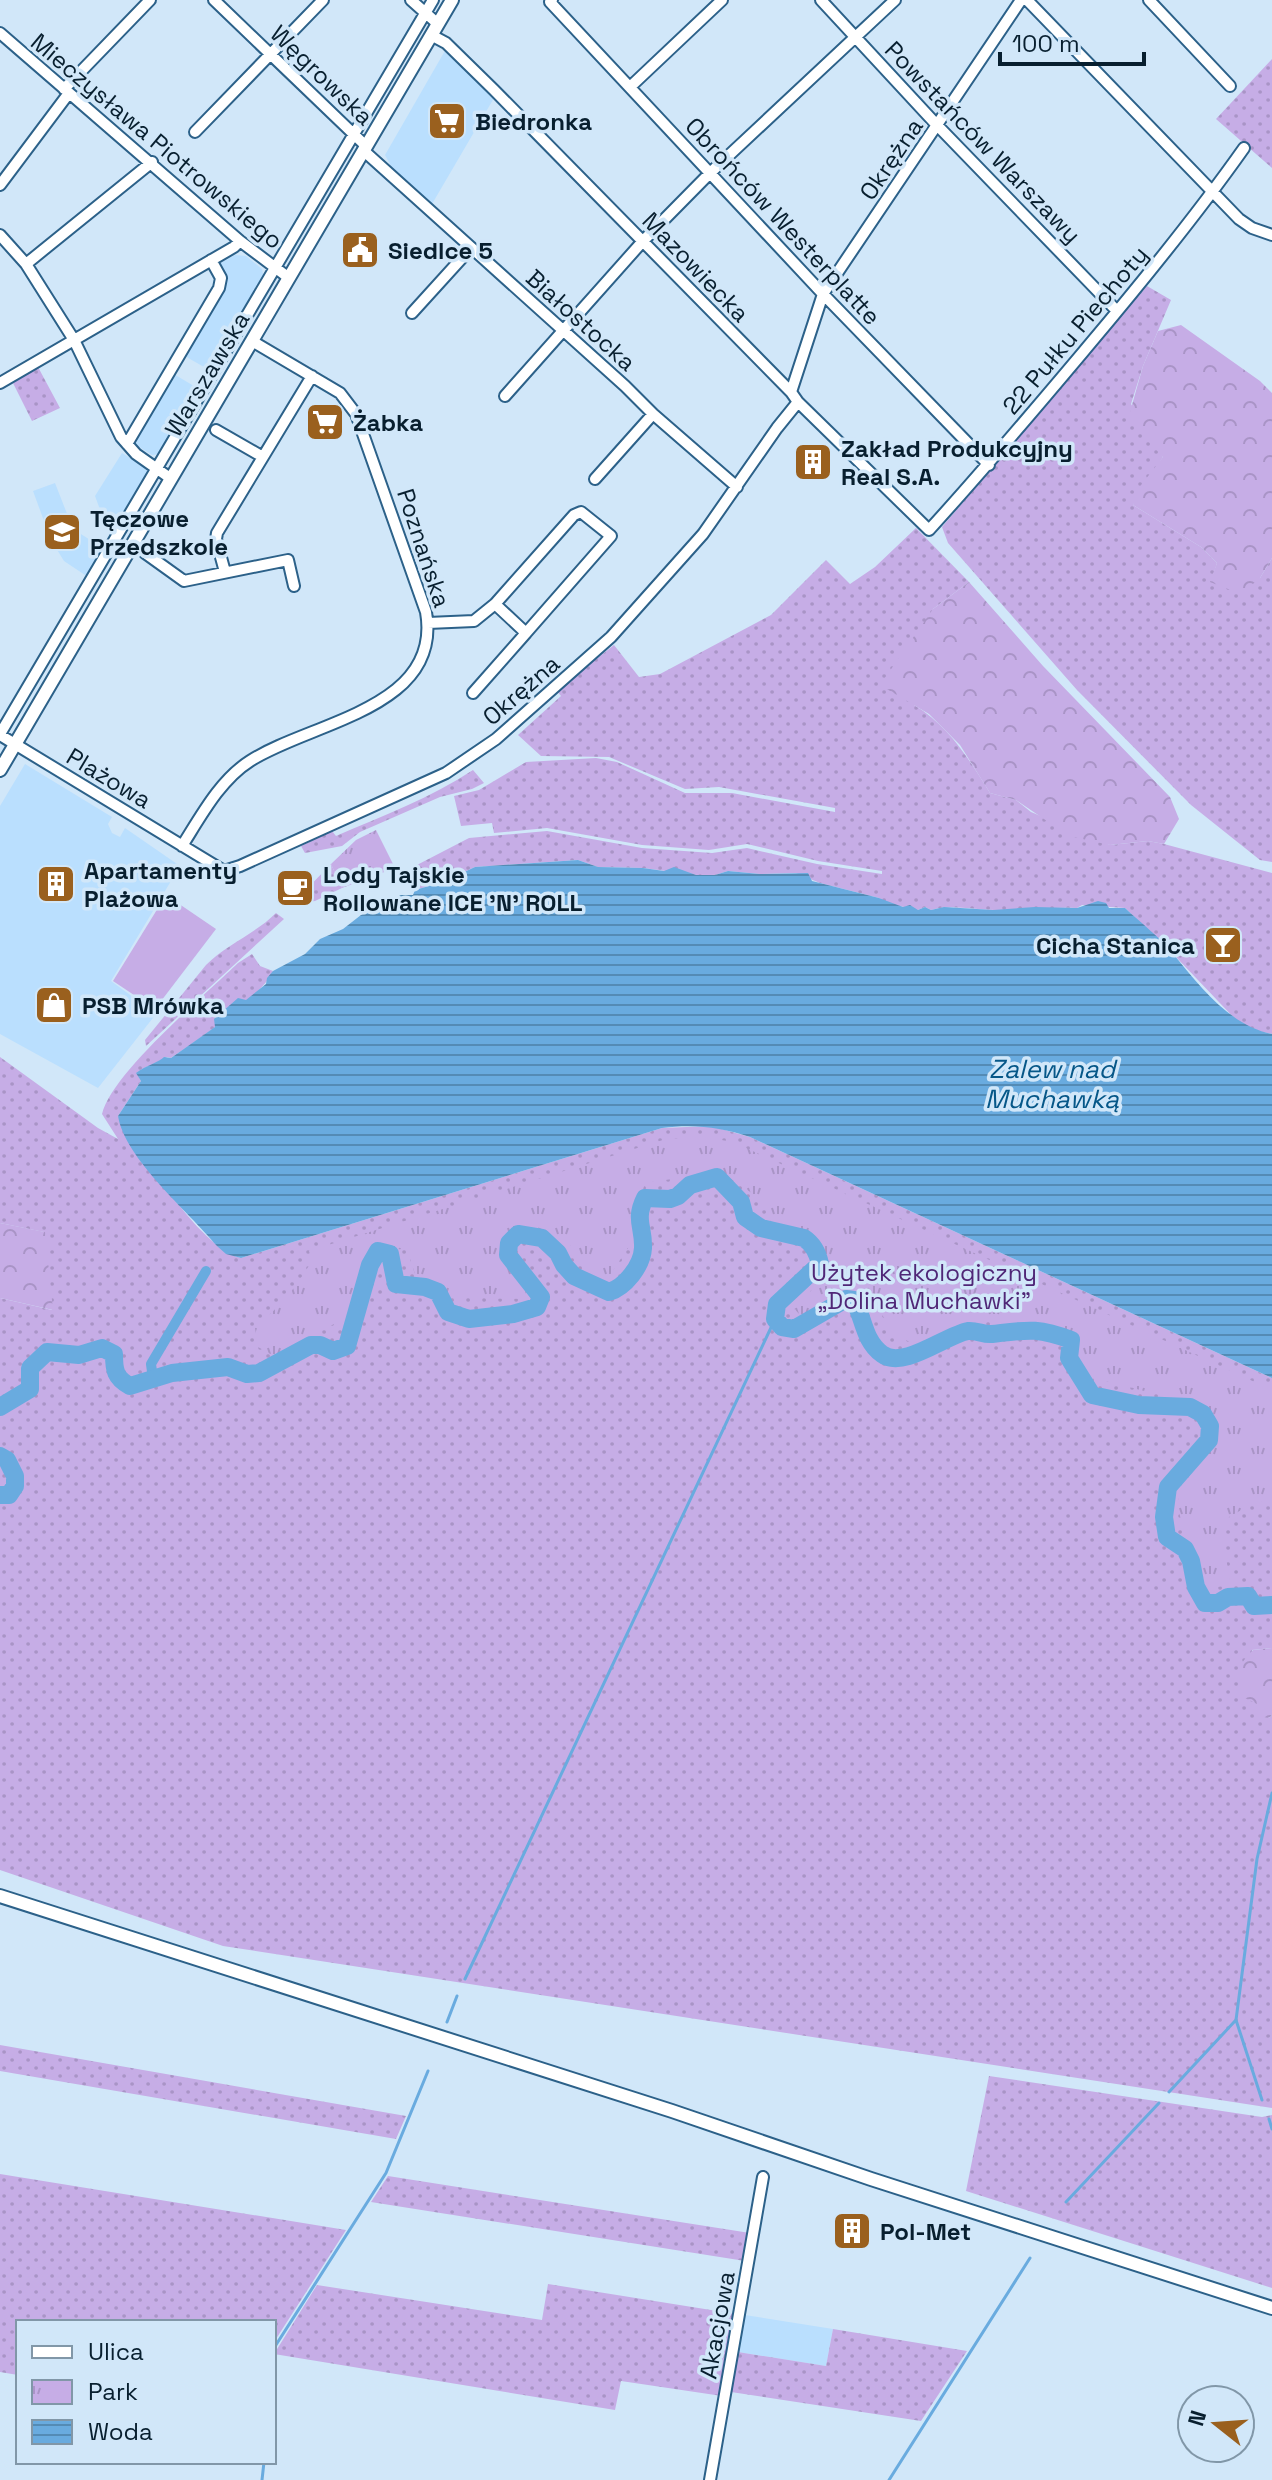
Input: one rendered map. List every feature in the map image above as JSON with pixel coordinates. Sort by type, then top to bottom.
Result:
[{"type":"main road","name":"Warszawska","points":[[0,770],[452,0]]},
{"type":"main road","points":[[0,1896],[1272,2308]]},
{"type":"street","points":[[0,185],[66,91],[150,0]]},
{"type":"street","name":"Węgrowska","points":[[214,0],[365,148]]},
{"type":"street","points":[[195,132],[323,0]]},
{"type":"street","name":"Mazowiecka","points":[[411,0],[446,43],[798,402],[929,530]]},
{"type":"street","points":[[0,734],[433,0]]},
{"type":"street","points":[[630,87],[722,0]]},
{"type":"street","name":"Powstańców Warszawy","points":[[821,0],[1117,311]]},
{"type":"street","points":[[505,396],[643,241],[710,173],[895,0]]},
{"type":"street","points":[[1024,0],[1212,194],[1252,228],[1272,235]]},
{"type":"street","name":"Okrężna","points":[[791,392],[823,294],[1024,0]]},
{"type":"street","points":[[1149,0],[1230,86]]},
{"type":"street","name":"Obrońców Westerplatte","points":[[551,1],[823,294],[989,465]]},
{"type":"street","name":"Mieczysława Piotrowskiego","points":[[0,33],[240,241],[289,278]]},
{"type":"street","name":"Białostocka","points":[[365,148],[561,331],[737,487]]},
{"type":"street","name":"22 Pułku Piechoty","points":[[929,530],[989,465],[1117,311],[1212,194],[1244,148]]},
{"type":"street","points":[[26,264],[152,162]]},
{"type":"street","points":[[0,235],[26,264],[74,340],[127,444],[170,478]]},
{"type":"street","points":[[0,383],[240,241]]},
{"type":"street","points":[[412,313],[471,248]]},
{"type":"street","points":[[127,444],[219,288],[221,278],[211,260]]},
{"type":"street","name":"Poznańska","points":[[182,846],[221,787],[249,762],[284,742],[376,704],[404,685],[422,654],[428,623],[356,414],[340,393],[252,341]]},
{"type":"street","points":[[225,572],[217,533],[312,376]]},
{"type":"street","name":"Okrężna","points":[[182,846],[224,871],[239,867],[413,790],[468,760],[527,713],[611,637],[703,534],[798,402]]},
{"type":"street","points":[[595,479],[653,414]]},
{"type":"street","points":[[216,430],[263,457]]},
{"type":"street","points":[[428,623],[474,621],[495,604],[574,515],[581,512],[587,515],[611,536],[473,693]]},
{"type":"street","points":[[145,553],[184,581],[288,560],[294,586]]},
{"type":"street","points":[[495,604],[526,633]]},
{"type":"street","name":"Plażowa","points":[[0,734],[182,846]]},
{"type":"street","name":"Akacjowa","points":[[710,2480],[763,2177]]},
{"type":"shaded area","points":[[446,49],[494,98],[432,204],[393,170],[385,155]]},
{"type":"shaded area","points":[[235,255],[246,256],[262,269],[264,280],[211,371],[183,355],[227,279],[220,263]]},
{"type":"shaded area","points":[[172,373],[199,389],[162,454],[152,455],[136,445],[134,437]]},
{"type":"shaded area","points":[[122,453],[146,468],[149,474],[111,539],[95,496]]},
{"type":"shaded area","name":"Tęczowe Przedszkole","points":[[55,483],[73,529],[95,543],[101,556],[88,577],[64,561],[51,540],[33,491]]},
{"type":"shaded area","points":[[25,764],[112,817],[108,824],[112,833],[120,837],[125,828],[180,866],[111,981],[156,1014],[98,1088],[0,1034],[0,806]]},
{"type":"shaded area","points":[[745,2315],[833,2329],[826,2366],[738,2352]]},
{"type":"green space","points":[[1272,59],[1272,168],[1216,119]]},
{"type":"green space","points":[[1147,286],[1171,300],[1143,366],[1131,404],[1163,457],[1133,505],[1201,547],[1217,563],[1211,582],[1260,578],[1272,558],[1272,862],[1260,860],[1191,805],[1077,690],[948,543],[942,527]]},
{"type":"green space","points":[[1181,325],[1260,381],[1272,393],[1272,558],[1260,578],[1241,594],[1210,582],[1217,563],[1201,547],[1133,505],[1138,489],[1163,457],[1128,419],[1143,366],[1158,331]]},
{"type":"green space","points":[[38,367],[60,408],[32,421],[13,383]]},
{"type":"green space","points":[[916,528],[969,582],[933,609],[914,705],[948,733],[990,793],[1016,800],[1031,812],[1110,845],[1148,841],[1272,873],[1272,1034],[1238,1022],[1125,908],[1082,905],[1077,908],[994,910],[947,907],[931,910],[925,907],[918,910],[820,883],[796,873],[728,871],[696,875],[643,868],[598,867],[578,860],[475,867],[443,882],[415,890],[410,888],[419,883],[415,866],[469,838],[547,831],[642,848],[712,853],[747,848],[817,864],[882,874],[882,871],[818,861],[747,844],[709,850],[642,845],[547,828],[494,833],[492,823],[461,826],[454,796],[479,790],[526,762],[596,758],[617,762],[685,793],[732,793],[835,812],[835,808],[719,787],[685,789],[609,757],[541,756],[518,735],[561,696],[557,691],[561,687],[614,645],[639,677],[660,674],[771,615],[826,560],[850,584],[875,567]]},
{"type":"green space","points":[[969,582],[1043,666],[1170,797],[1179,819],[1164,844],[1148,841],[1110,845],[1069,836],[1016,800],[990,793],[960,745],[929,714],[880,685],[933,609]]},
{"type":"green space","points":[[473,770],[484,783],[440,797],[360,832],[342,846],[305,853],[301,846],[332,831],[336,836],[406,806]]},
{"type":"green space","points":[[376,830],[395,868],[342,888],[331,864],[356,840]]},
{"type":"green space","points":[[331,864],[342,888],[315,901],[297,903],[296,900]]},
{"type":"green space","points":[[166,895],[216,929],[155,1009],[113,981]]},
{"type":"green space","points":[[276,913],[284,919],[146,1046],[145,1040],[206,965]]},
{"type":"green space","points":[[252,954],[260,966],[273,971],[267,981],[243,1005],[196,1041],[171,1058],[167,1057],[137,1073],[141,1081],[118,1116],[190,1218],[224,1250],[241,1258],[662,1128],[711,1126],[750,1137],[1272,1378],[1272,1648],[1252,1650],[1257,1704],[1269,1718],[1272,1715],[1272,2108],[223,1946],[0,1870],[0,1298],[52,1310],[44,1232],[0,1223],[0,1057],[118,1139],[102,1114],[109,1097],[141,1057],[183,1014]]},
{"type":"green space","name":"Użytek ekologiczny „Dolina Muchawki”","points":[[704,1137],[733,1142],[1272,1390],[1272,1507],[1268,1500],[1250,1505],[1229,1517],[1223,1542],[1231,1585],[1209,1588],[1187,1548],[1177,1502],[1193,1468],[1214,1443],[1215,1425],[1203,1408],[1093,1378],[1090,1384],[1080,1366],[1080,1348],[1062,1326],[996,1324],[986,1319],[914,1345],[895,1333],[867,1294],[861,1296],[856,1293],[800,1315],[791,1305],[811,1291],[823,1266],[814,1240],[782,1229],[764,1216],[771,1206],[725,1175],[720,1177],[715,1172],[700,1175],[689,1182],[672,1179],[645,1183],[637,1200],[638,1233],[608,1278],[599,1279],[566,1240],[533,1225],[512,1231],[504,1245],[510,1265],[523,1276],[526,1298],[523,1299],[440,1294],[421,1285],[407,1249],[373,1250],[353,1313],[274,1356],[258,1347],[255,1328],[300,1280],[312,1260],[309,1251],[666,1139]]},
{"type":"green space","points":[[0,1223],[45,1232],[53,1310],[0,1298]]},
{"type":"green space","points":[[1272,1648],[1272,1715],[1269,1718],[1258,1716],[1257,1704],[1243,1697],[1239,1672],[1253,1650]]},
{"type":"green space","points":[[0,2045],[406,2116],[396,2139],[0,2071]]},
{"type":"green space","points":[[989,2076],[1262,2117],[1272,2115],[1272,2288],[966,2191]]},
{"type":"green space","points":[[0,2174],[346,2230],[276,2339],[276,2320],[16,2320],[16,2375],[0,2372]]},
{"type":"green space","points":[[388,2176],[750,2233],[745,2261],[371,2202]]},
{"type":"green space","points":[[548,2284],[736,2314],[722,2396],[621,2381],[615,2410],[276,2354],[317,2285],[542,2320]]},
{"type":"green space","points":[[833,2329],[967,2351],[921,2421],[731,2392],[738,2352],[826,2366]]},
{"type":"water","name":"Zalew nad Muchawką","points":[[578,860],[598,867],[664,871],[674,867],[696,875],[728,871],[808,873],[812,881],[903,907],[910,905],[918,910],[925,907],[931,910],[944,907],[993,910],[1077,908],[1098,901],[1106,903],[1109,908],[1125,908],[1164,943],[1218,1004],[1243,1023],[1272,1034],[1272,1378],[750,1137],[728,1131],[696,1126],[662,1128],[241,1258],[226,1254],[217,1246],[132,1150],[118,1116],[141,1081],[136,1073],[164,1057],[171,1058],[215,1027],[214,1019],[238,998],[246,1000],[266,984],[273,971],[305,954],[320,939],[343,929],[383,903],[401,895],[413,895],[415,890],[443,882],[475,867]]},
{"type":"waterway","points":[[0,1407],[30,1389],[30,1368],[47,1352],[79,1355],[102,1348],[114,1354],[116,1373],[130,1386],[172,1373],[228,1367],[247,1374],[259,1373],[311,1345],[333,1351],[347,1346],[370,1265],[378,1251],[390,1254],[396,1284],[425,1287],[438,1292],[448,1312],[469,1319],[513,1314],[537,1307],[541,1297],[508,1255],[509,1243],[518,1234],[542,1238],[558,1253],[574,1276],[609,1292],[627,1281],[640,1262],[643,1248],[640,1212],[645,1198],[670,1199],[690,1185],[717,1177],[741,1202],[745,1217],[761,1228],[804,1238],[816,1253],[820,1264],[777,1304],[775,1319],[782,1327],[794,1329],[846,1299],[854,1300],[871,1343],[891,1358],[913,1355],[968,1331],[989,1334],[1040,1331],[1071,1340],[1069,1358],[1092,1395],[1139,1405],[1190,1407],[1203,1414],[1210,1426],[1209,1440],[1168,1487],[1164,1517],[1167,1537],[1185,1549],[1191,1561],[1196,1587],[1205,1603],[1248,1596],[1254,1606],[1272,1605]]},
{"type":"waterway","points":[[153,1379],[151,1364],[206,1271]]},
{"type":"waterway","points":[[465,1979],[775,1319]]},
{"type":"waterway","points":[[0,1456],[7,1460],[15,1476],[15,1486],[9,1495],[0,1495]]},
{"type":"waterway","points":[[1262,2100],[1236,2020],[1257,1859],[1272,1793]]},
{"type":"waterway","points":[[447,2022],[457,1996]]},
{"type":"waterway","points":[[1169,2092],[1235,2021]]},
{"type":"waterway","points":[[276,2345],[386,2173],[428,2071]]},
{"type":"waterway","points":[[1066,2202],[1159,2103]]},
{"type":"waterway","points":[[1269,2119],[1272,2129]]},
{"type":"waterway","points":[[889,2480],[1030,2258]]},
{"type":"waterway","points":[[262,2480],[264,2464]]},
{"type":"place","name":"Biedronka","points":[[447,121]]},
{"type":"place","name":"Siedlce 5","points":[[360,250]]},
{"type":"place","name":"Żabka","points":[[325,422]]},
{"type":"place","name":"Zakład Produkcyjny Real S.A.","points":[[813,462]]},
{"type":"place","name":"Tęczowe Przedszkole","points":[[62,532]]},
{"type":"place","name":"Apartamenty Plażowa","points":[[56,884]]},
{"type":"place","name":"Lody Tajskie Rollowane ICE 'N' ROLL","points":[[295,888]]},
{"type":"place","name":"Cicha Stanica","points":[[1223,945]]},
{"type":"place","name":"PSB Mrówka","points":[[54,1005]]},
{"type":"place","name":"Pol-Met","points":[[852,2231]]}]
